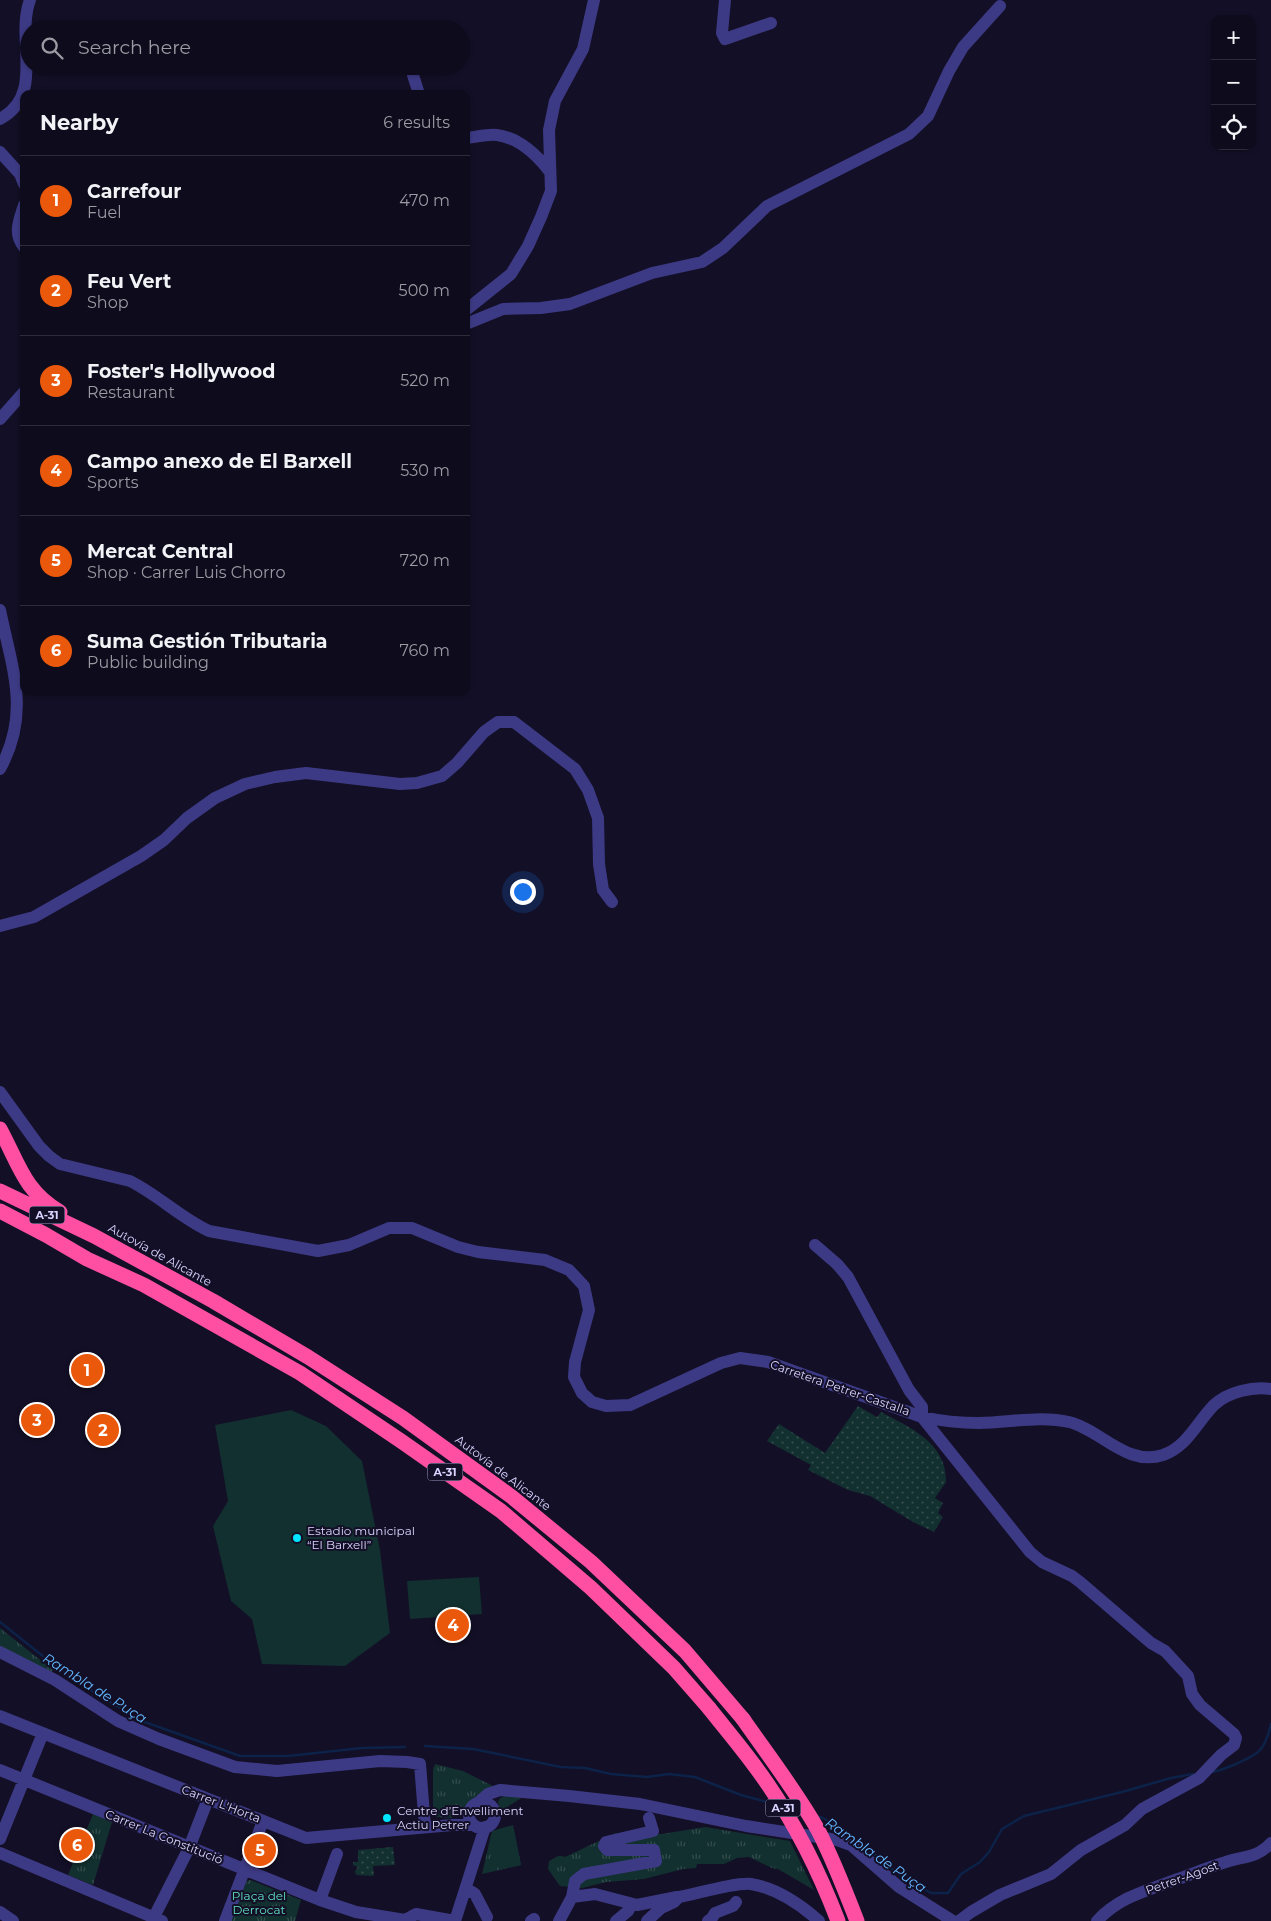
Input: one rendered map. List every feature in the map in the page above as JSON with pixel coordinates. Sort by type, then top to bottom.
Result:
[{"type":"highway","points":[[0,1129],[22,1174],[33,1190],[45,1203],[94,1236]]},
{"type":"highway","name":"Autovía de Alicante","points":[[0,1191],[57,1220],[94,1236],[213,1301],[308,1357],[403,1418],[512,1497],[591,1562],[678,1645],[743,1719],[791,1787],[818,1830],[857,1921]]},
{"type":"highway","name":"A-31","points":[[0,1211],[87,1259],[144,1285],[300,1373],[500,1511],[591,1588],[674,1668],[755,1766],[804,1843],[828,1894],[838,1921]]},
{"type":"highway","points":[[0,1222],[51,1246],[87,1259]]},
{"type":"street","points":[[25,20],[30,0]]},
{"type":"street","points":[[470,307],[511,274],[528,246],[548,201],[550,191],[549,130],[555,101],[584,50],[594,0]]},
{"type":"street","points":[[725,0],[722,33],[725,39],[771,23]]},
{"type":"street","points":[[470,322],[503,309],[542,308],[570,304],[652,273],[702,262],[723,248],[767,206],[909,134],[928,116],[949,71],[963,47],[1000,6]]},
{"type":"street","points":[[24,90],[27,75]]},
{"type":"street","points":[[413,76],[418,90]]},
{"type":"street","points":[[0,119],[10,114],[20,103]]},
{"type":"street","points":[[470,138],[497,135],[518,141],[537,156],[550,172]]},
{"type":"street","points":[[0,152],[20,174]]},
{"type":"street","points":[[20,218],[17,229],[20,242]]},
{"type":"street","points":[[0,419],[20,396]]},
{"type":"street","points":[[0,610],[18,699],[17,720],[9,752],[0,769]]},
{"type":"street","points":[[0,926],[34,917],[140,856],[164,840],[187,818],[215,798],[245,784],[275,777],[306,773],[400,784],[417,783],[442,776],[457,763],[484,732],[498,722],[514,722],[575,769],[588,790],[598,818],[599,864],[603,890],[612,902]]},
{"type":"street","name":"Carretera Petrer-Castalla","points":[[0,1092],[39,1146],[60,1164],[140,1186],[197,1225],[209,1231],[318,1251],[349,1244],[389,1228],[412,1228],[478,1252],[545,1260],[569,1270],[584,1286],[589,1310],[575,1362],[574,1377],[582,1393],[592,1402],[606,1406],[630,1405],[721,1363],[740,1358],[768,1362],[922,1417],[948,1422],[980,1423],[1048,1419],[1071,1422],[1092,1432],[1124,1452],[1141,1457],[1162,1455],[1178,1447],[1195,1430],[1215,1405],[1232,1395],[1250,1389],[1271,1390]]},
{"type":"street","points":[[815,1245],[837,1264],[848,1277],[909,1390],[922,1407],[922,1417],[1030,1552],[1042,1562],[1072,1576],[1151,1643],[1165,1652],[1188,1676],[1192,1694],[1200,1705],[1236,1738],[1234,1745],[1221,1755],[1200,1778],[1142,1809],[1125,1825],[1081,1850],[1051,1874],[1000,1895],[959,1921]]},
{"type":"street","points":[[0,1652],[54,1680],[118,1721],[159,1739],[235,1767],[249,1770],[277,1771],[380,1762],[420,1764],[425,1827]]},
{"type":"street","name":"Carrer L'Horta","points":[[0,1716],[306,1838],[476,1824]]},
{"type":"street","points":[[0,1839],[42,1733]]},
{"type":"street","name":"Carrer La Constitució","points":[[0,1770],[320,1900],[355,1917],[405,1920],[416,1914],[455,1921]]},
{"type":"street","points":[[476,1824],[493,1822],[495,1816],[493,1807],[495,1796],[500,1790]]},
{"type":"street","points":[[455,1921],[480,1842],[470,1808],[488,1794],[500,1790],[610,1800],[746,1826],[837,1840],[851,1845],[899,1887],[952,1921]]},
{"type":"street","points":[[0,1853],[156,1920],[190,1848],[208,1799]]},
{"type":"street","points":[[480,1801],[487,1802],[493,1807]]},
{"type":"street","points":[[559,1921],[572,1897],[575,1881],[584,1874],[656,1861],[654,1850],[607,1850],[604,1846],[606,1842],[653,1831],[649,1818]]},
{"type":"street","points":[[224,1921],[263,1821]]},
{"type":"street","name":"Petrer-Agost","points":[[1097,1921],[1108,1908],[1128,1898],[1227,1862],[1264,1851],[1271,1843]]},
{"type":"street","points":[[320,1900],[337,1854]]},
{"type":"street","points":[[572,1897],[595,1894],[638,1905],[751,1884],[778,1894],[802,1906],[818,1921]]},
{"type":"street","points":[[466,1888],[475,1894],[491,1920]]},
{"type":"street","points":[[647,1921],[661,1908],[674,1902],[679,1897]]},
{"type":"street","points":[[708,1921],[715,1912],[734,1906],[736,1902]]},
{"type":"street","points":[[619,1920],[632,1904]]},
{"type":"street","points":[[0,1912],[13,1921]]},
{"type":"green space","points":[[858,1406],[877,1417],[881,1412],[904,1424],[925,1438],[934,1447],[945,1468],[946,1482],[935,1498],[943,1503],[938,1513],[943,1517],[934,1532],[913,1522],[870,1496],[848,1490],[808,1470],[811,1465],[767,1441],[779,1424],[825,1453]]},
{"type":"green space","name":"Estadio municipal “El Barxell”","points":[[291,1410],[326,1426],[362,1461],[380,1550],[390,1633],[345,1666],[262,1664],[252,1619],[231,1601],[213,1526],[228,1501],[215,1425]]},
{"type":"green space","points":[[479,1577],[482,1614],[410,1619],[407,1581]]},
{"type":"green space","points":[[0,1628],[53,1670],[50,1675],[0,1648]]},
{"type":"green space","points":[[435,1764],[463,1771],[493,1786],[468,1803],[458,1815],[451,1818],[437,1817],[433,1815],[433,1769]]},
{"type":"green space","points":[[505,1796],[523,1797],[504,1809],[499,1807],[498,1802],[500,1798]]},
{"type":"green space","points":[[93,1814],[112,1822],[93,1885],[68,1875]]},
{"type":"green space","points":[[513,1825],[521,1865],[482,1874],[492,1831]]},
{"type":"green space","points":[[705,1827],[790,1841],[814,1890],[778,1869],[749,1857],[737,1858],[724,1864],[697,1864],[696,1868],[683,1869],[644,1879],[606,1882],[582,1888],[560,1886],[548,1869],[549,1861],[556,1857],[565,1857],[616,1833],[662,1834]]},
{"type":"green space","points":[[514,1830],[521,1865],[499,1870],[492,1835]]},
{"type":"green space","points":[[393,1847],[395,1865],[373,1866],[374,1876],[356,1875],[355,1871],[358,1867],[353,1865],[353,1862],[358,1862],[358,1850]]},
{"type":"green space","name":"Plaça del Derrocat","points":[[250,1880],[301,1900],[295,1921],[230,1921],[247,1881]]},
{"type":"waterway","name":"Rambla de Puça","points":[[0,1622],[49,1661],[98,1695],[142,1721],[240,1756],[288,1756],[362,1748],[405,1747]]},
{"type":"waterway","name":"Rambla de Puça","points":[[1211,1772],[1235,1764],[1258,1752],[1265,1742],[1271,1724]]},
{"type":"waterway","name":"Rambla de Puça","points":[[425,1746],[473,1749],[561,1767],[585,1768],[611,1774],[647,1777],[669,1774],[695,1777],[741,1795],[774,1804]]},
{"type":"waterway","name":"Rambla de Puça","points":[[816,1816],[845,1830],[902,1877],[931,1893],[948,1893],[961,1874],[980,1862],[989,1852],[1002,1829],[1024,1816],[1193,1774]]},
{"type":"waterway","name":"Rambla de Puça","points":[[789,1808],[801,1812]]},
{"type":"place","name":"Carrefour","points":[[87,1370]]},
{"type":"place","name":"Foster's Hollywood","points":[[37,1420]]},
{"type":"place","name":"Feu Vert","points":[[103,1430]]},
{"type":"place","name":"Estadio municipal “El Barxell”","points":[[297,1538]]},
{"type":"place","name":"Campo anexo de El Barxell","points":[[453,1625]]},
{"type":"place","name":"Centre d’Envelliment Actiu Petrer","points":[[387,1818]]},
{"type":"place","name":"Suma Gestión Tributaria","points":[[77,1845]]},
{"type":"place","name":"Mercat Central","points":[[260,1850]]}]
